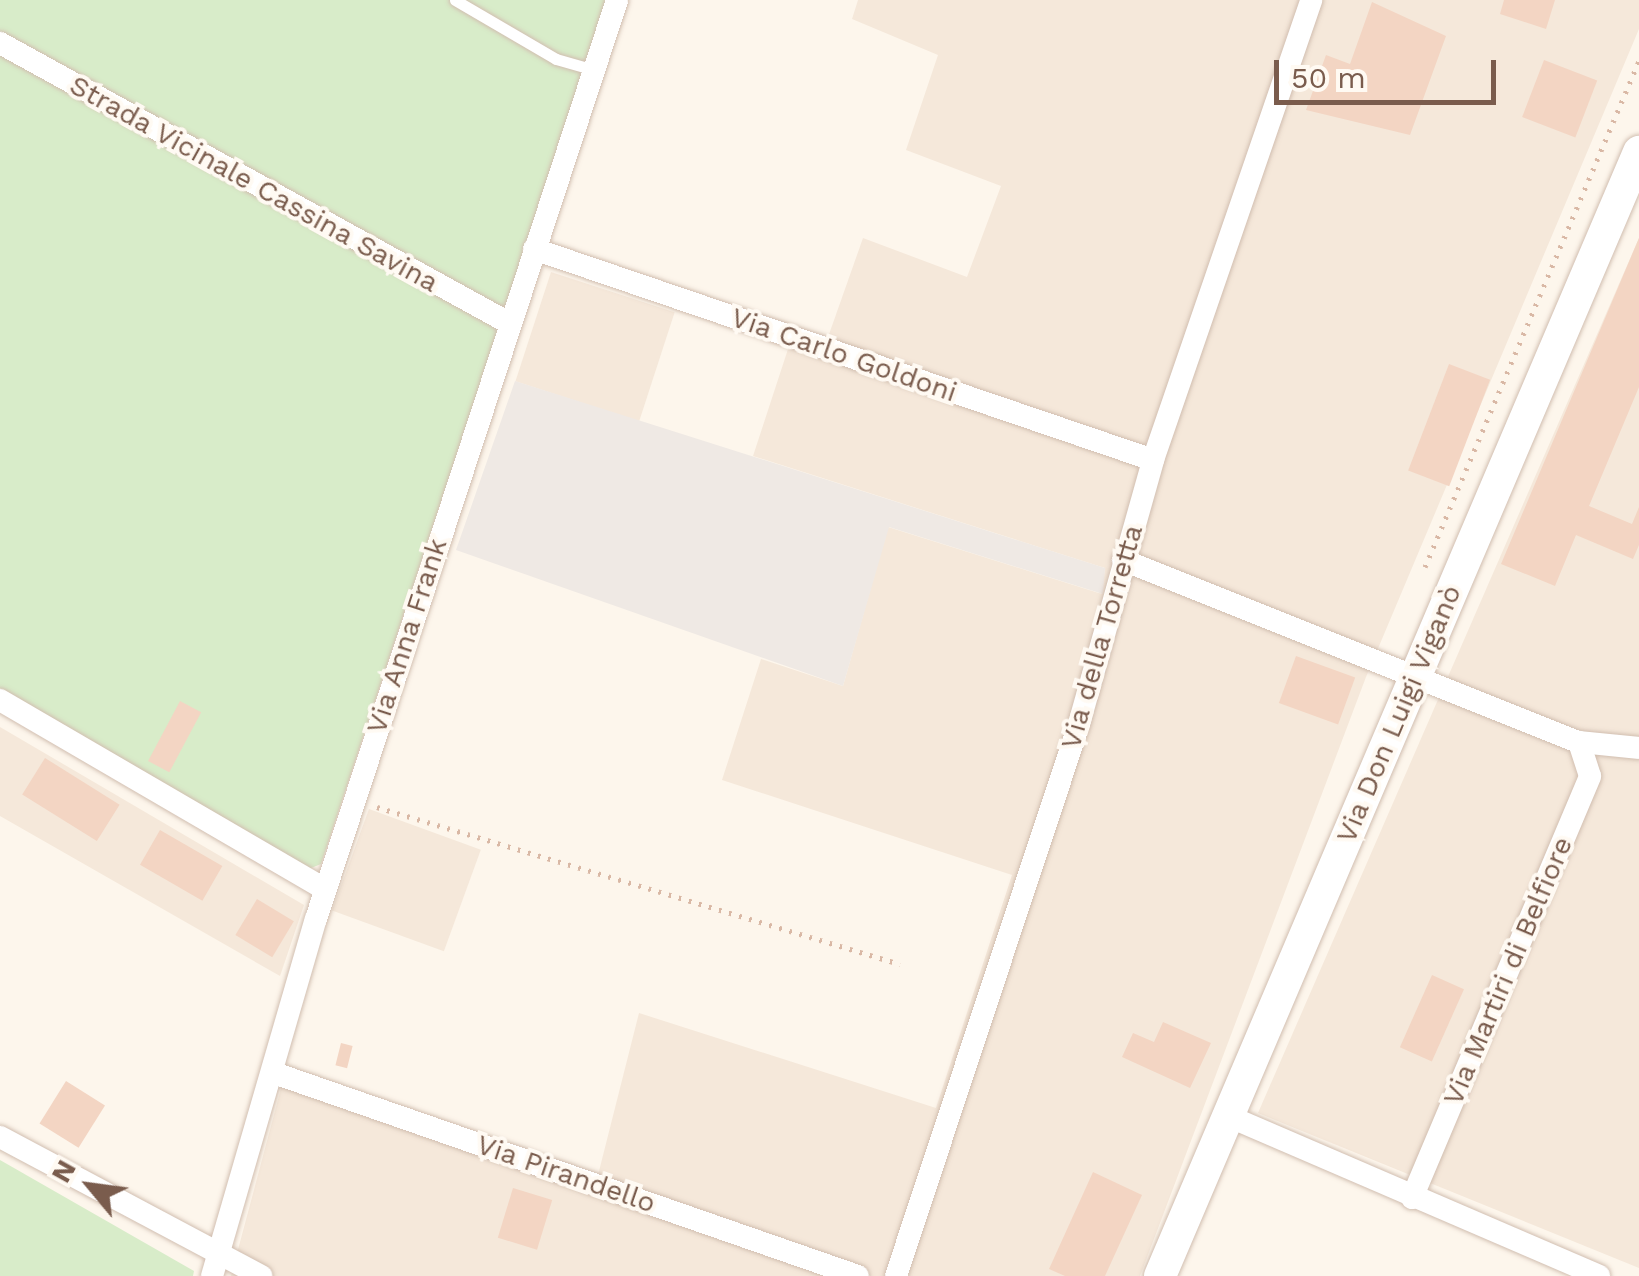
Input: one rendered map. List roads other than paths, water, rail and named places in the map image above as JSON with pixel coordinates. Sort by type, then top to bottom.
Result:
[{"type":"street","name":"Via Anna Frank","points":[[214,1268],[325,889],[616,0]]},
{"type":"street","name":"Via della Torretta","points":[[896,1276],[1078,724],[1153,460],[1311,0]]},
{"type":"street","name":"Strada Vicinale Cassina Savina","points":[[0,43],[509,323]]},
{"type":"street","name":"Via Don Luigi Viganò","points":[[1160,1276],[1639,152]]},
{"type":"street","name":"Via Carlo Goldoni","points":[[534,249],[1153,460]]},
{"type":"street","points":[[1123,560],[1579,742],[1639,748]]},
{"type":"street","points":[[0,700],[325,889]]},
{"type":"street","name":"Via Martiri di Belfiore","points":[[1412,1198],[1590,776],[1579,742]]},
{"type":"street","name":"Via Pirandello","points":[[274,1073],[858,1276]]},
{"type":"street","points":[[1228,1116],[1599,1276]]},
{"type":"street","points":[[0,1137],[214,1268],[261,1276]]},
{"type":"lane","points":[[455,0],[556,59],[594,70]]}]
